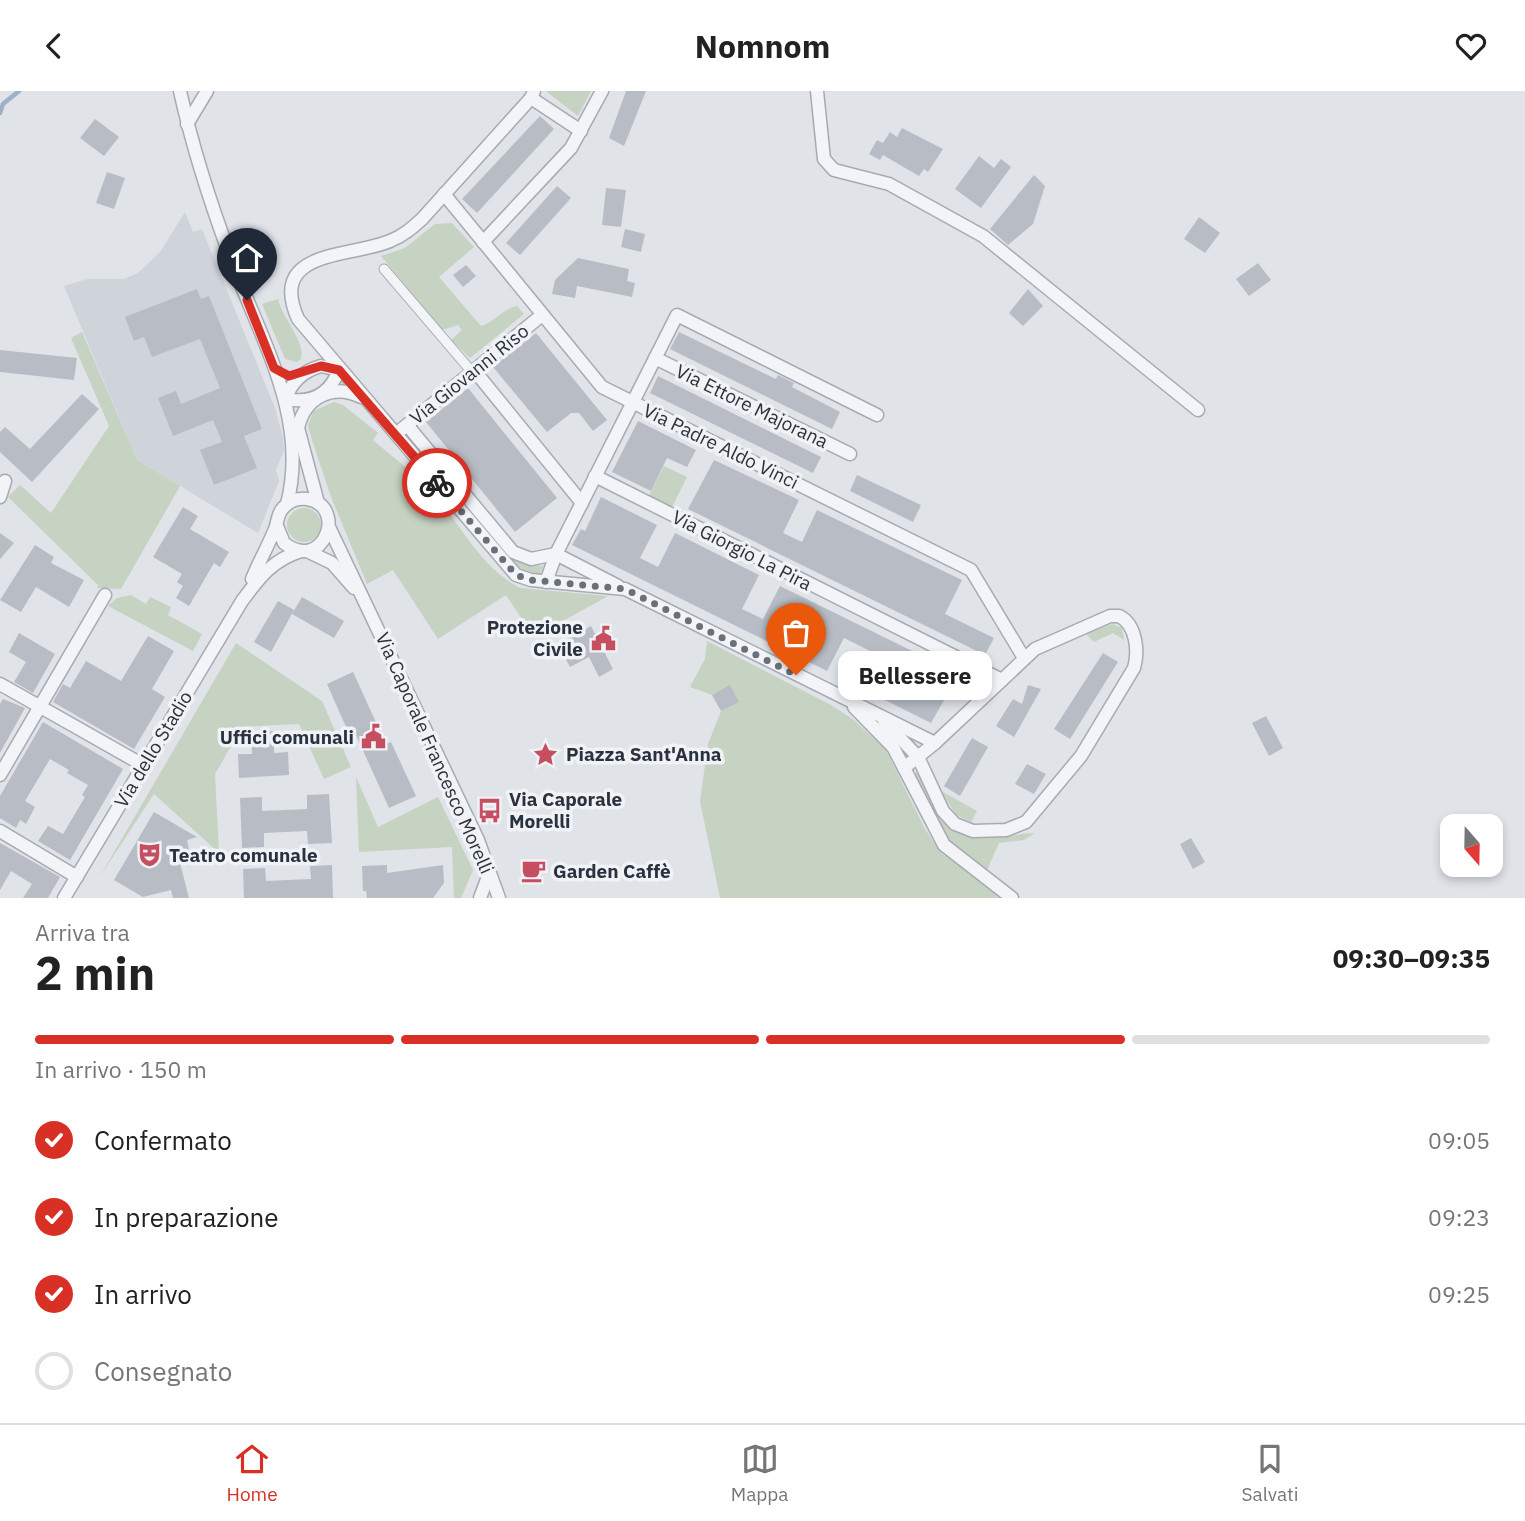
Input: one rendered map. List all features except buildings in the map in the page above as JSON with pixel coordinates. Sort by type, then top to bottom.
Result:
[{"type":"street","points":[[180,91],[212,209],[298,428],[318,503],[324,510],[329,527],[369,608]]},
{"type":"street","points":[[187,124],[207,91]]},
{"type":"street","points":[[483,242],[570,148],[602,91]]},
{"type":"street","points":[[817,91],[824,159],[834,170],[889,184],[983,236],[1198,409]]},
{"type":"street","points":[[581,131],[533,95],[444,194],[402,236],[388,242],[318,258],[302,267],[293,281],[290,301],[298,319],[316,343],[516,575],[546,582],[625,589]]},
{"type":"street","name":"Via Padre Aldo Vinci","points":[[444,194],[602,387],[971,570],[1024,658]]},
{"type":"street","points":[[384,269],[582,503]]},
{"type":"street","name":"Via Giovanni Riso","points":[[397,434],[542,315]]},
{"type":"street","points":[[546,582],[556,554],[677,315],[877,415]]},
{"type":"street","points":[[287,504],[295,456],[287,404],[294,382],[316,358],[316,343]]},
{"type":"street","name":"Via Ettore Majorana","points":[[655,358],[850,454]]},
{"type":"street","points":[[274,368],[289,376],[321,366],[339,370]]},
{"type":"street","points":[[298,428],[304,410],[335,381],[339,370]]},
{"type":"street","points":[[287,404],[341,391],[363,398]]},
{"type":"street","points":[[407,425],[513,552],[531,559],[556,554],[935,743]]},
{"type":"street","name":"Via Giorgio La Pira","points":[[595,477],[1002,680]]},
{"type":"street","points":[[0,497],[5,481]]},
{"type":"street","points":[[242,601],[277,526],[279,513],[287,504],[302,499],[318,503]]},
{"type":"street","points":[[277,526],[284,543],[341,570],[369,608]]},
{"type":"street","points":[[242,601],[265,570],[285,556],[322,543],[329,527]]},
{"type":"street","points":[[0,775],[105,596]]},
{"type":"street","name":"Via dello Stadio","points":[[64,898],[242,601]]},
{"type":"street","name":"Via Caporale Francesco Morelli","points":[[369,608],[478,840],[499,898]]},
{"type":"street","points":[[879,716],[918,757],[943,811],[955,824],[964,828],[1006,830],[1026,822],[1081,756],[1137,659],[1131,627],[1119,615],[1110,616],[1050,641],[1024,658],[935,743],[918,757],[904,768]]},
{"type":"street","points":[[0,684],[143,765]]},
{"type":"street","points":[[846,700],[893,747],[944,845],[969,861],[1012,898]]},
{"type":"street","points":[[0,831],[77,877]]},
{"type":"street","points":[[480,898],[489,874]]},
{"type":"shaded area","points":[[185,212],[193,232],[202,229],[275,408],[283,437],[284,450],[276,470],[279,481],[258,533],[137,460],[64,286],[87,279],[124,279],[138,273],[160,252]]},
{"type":"green space","points":[[547,91],[591,91],[578,116],[547,92]]},
{"type":"green space","points":[[452,223],[474,247],[439,277],[481,326],[512,307],[517,306],[524,314],[470,358],[451,340],[462,330],[458,325],[442,330],[381,256],[405,248],[435,224]]},
{"type":"green space","points":[[278,299],[300,345],[301,359],[297,362],[285,359],[262,304]]},
{"type":"green space","points":[[82,332],[137,460],[180,486],[121,589],[97,588],[98,585],[8,497],[20,485],[51,513],[109,426],[71,338]]},
{"type":"green space","points":[[334,402],[343,405],[378,433],[373,440],[426,486],[483,558],[506,579],[520,588],[608,596],[534,637],[506,595],[438,639],[393,570],[367,584],[331,497],[308,426],[313,411]]},
{"type":"green space","points":[[411,437],[511,557],[525,564],[543,566],[540,574],[529,574],[514,567],[408,439]]},
{"type":"green space","points":[[664,466],[687,477],[672,507],[649,495]]},
{"type":"green space","points":[[304,508],[316,513],[321,525],[316,537],[304,542],[292,537],[287,525],[292,513]]},
{"type":"green space","points":[[131,595],[146,604],[150,597],[171,607],[168,615],[202,634],[193,651],[108,606],[117,598]]},
{"type":"green space","points":[[1112,624],[1122,628],[1124,640],[1113,633],[1094,642],[1086,634]]},
{"type":"green space","points":[[707,641],[831,705],[854,720],[886,750],[925,829],[942,854],[971,870],[1001,898],[720,898],[700,801],[708,744],[721,711],[738,701],[730,686],[712,695],[690,687],[705,659]]},
{"type":"green space","points":[[236,643],[322,701],[351,767],[324,779],[299,724],[242,727],[215,774],[219,853],[154,794],[99,878]]},
{"type":"green space","points":[[917,772],[938,813],[956,831],[983,838],[1035,833],[1024,840],[999,843],[987,870],[947,841],[912,774]]},
{"type":"green space","points":[[356,777],[378,827],[438,797],[473,870],[461,898],[454,898],[452,847],[359,852]]},
{"type":"green space","points":[[941,791],[977,811],[971,822],[956,815]]},
{"type":"waterway","points":[[0,113],[3,104],[19,91]]},
{"type":"way so far","points":[[437,483],[516,575],[531,580],[625,589],[796,675]]},
{"type":"place","name":"Protezione Civile","points":[[603,638]]},
{"type":"place","name":"Bellessere","points":[[796,675]]},
{"type":"place","name":"Uffici comunali","points":[[374,737]]},
{"type":"place","name":"Piazza Sant'Anna","points":[[546,754]]},
{"type":"place","name":"Via Caporale Morelli","points":[[489,810]]},
{"type":"place","name":"Teatro comunale","points":[[149,855]]},
{"type":"place","name":"Garden Caffè","points":[[533,871]]},
{"type":"route","points":[[247,300],[274,368],[289,376],[321,366],[339,370],[437,483]]}]
